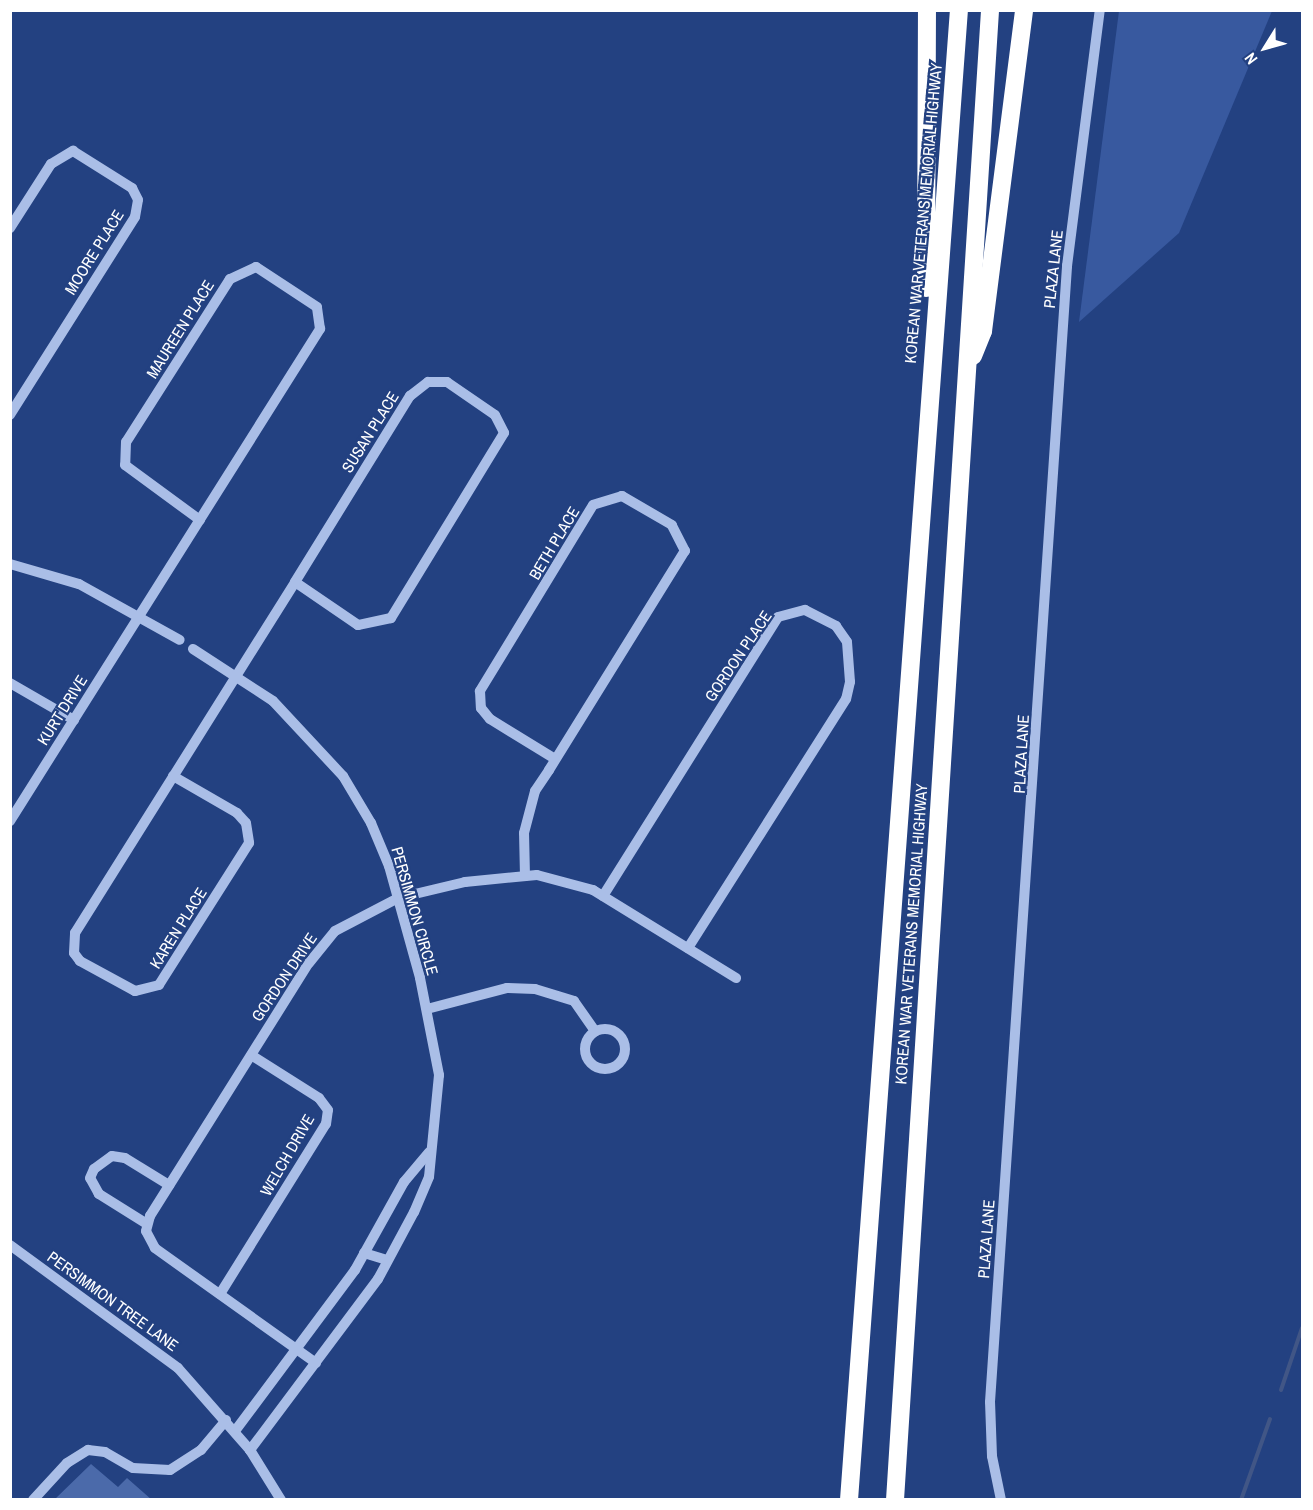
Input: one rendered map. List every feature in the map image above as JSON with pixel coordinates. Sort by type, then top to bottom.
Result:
[{"type":"highway","name":"KOREAN WAR VETERANS MEMORIAL HIGHWAY","points":[[926,419],[927,10]]},
{"type":"highway","name":"KOREAN WAR VETERANS MEMORIAL HIGHWAY","points":[[849,1500],[926,419],[959,10]]},
{"type":"highway","name":"KOREAN WAR VETERANS MEMORIAL HIGHWAY","points":[[895,1500],[990,10]]},
{"type":"highway","name":"KOREAN WAR VETERANS MEMORIAL HIGHWAY","points":[[967,371],[983,331],[1024,10]]},
{"type":"street","name":"PLAZA LANE","points":[[1002,1500],[992,1456],[990,1390],[1067,266],[1100,10]]},
{"type":"street","name":"MOORE PLACE","points":[[10,228],[51,164],[73,151],[132,188],[138,200],[135,217],[10,415]]},
{"type":"street","name":"MAUREEN PLACE","points":[[139,615],[200,520],[320,329],[316,307],[256,267],[230,279],[126,442],[125,465],[131,472],[200,520]]},
{"type":"street","name":"SUSAN PLACE","points":[[447,382],[495,415],[504,433],[500,442],[391,618],[358,625],[295,582],[417,389],[447,382]]},
{"type":"street","name":"BETH PLACE","points":[[525,876],[527,814],[555,759],[685,551],[672,525],[622,496],[593,505],[480,691],[481,708],[490,719],[555,759]]},
{"type":"street","points":[[10,564],[79,584],[139,615],[180,640]]},
{"type":"street","name":"KAREN PLACE","points":[[173,776],[237,813],[246,823],[249,843],[159,985],[135,991],[85,966],[74,953],[75,933],[173,776],[295,582]]},
{"type":"street","name":"GORDON PLACE","points":[[603,896],[778,617],[805,610],[836,626],[848,642],[850,682],[846,699],[688,948]]},
{"type":"street","name":"KURT DRIVE","points":[[10,821],[139,615]]},
{"type":"street","name":"PERSIMMON CIRCLE","points":[[193,649],[273,701],[343,776],[371,823],[398,898],[427,1010],[439,1075],[429,1152],[429,1177],[387,1260],[315,1363],[250,1450]]},
{"type":"street","points":[[10,683],[74,720]]},
{"type":"street","name":"GORDON DRIVE","points":[[147,1224],[251,1055],[335,931],[398,898],[525,876],[564,879],[603,896],[736,978]]},
{"type":"street","points":[[427,1010],[507,988],[535,989],[574,1001],[595,1031]]},
{"type":"street","name":"WELCH DRIVE","points":[[220,1294],[327,1124],[328,1110],[319,1098],[251,1055]]},
{"type":"street","points":[[236,1431],[297,1350],[364,1253],[404,1182],[429,1152]]},
{"type":"street","points":[[169,1185],[125,1158],[112,1156],[94,1169],[90,1178],[99,1194],[147,1224],[155,1248],[315,1363]]},
{"type":"street","name":"PERSIMMON TREE LANE","points":[[10,1245],[158,1350],[236,1431],[281,1500]]},
{"type":"street","points":[[364,1253],[387,1260]]},
{"type":"street","points":[[33,1500],[67,1463],[88,1450],[105,1452],[149,1472],[170,1470],[201,1450],[226,1420]]},
{"type":"shaded area","points":[[1119,11],[1272,11],[1179,233],[1079,322]]},
{"type":"building","points":[[91,1464],[118,1487],[127,1478],[152,1500],[54,1500]]},
{"type":"waterway","points":[[1281,1390],[1302,1328]]},
{"type":"waterway","points":[[1241,1500],[1270,1419]]}]
